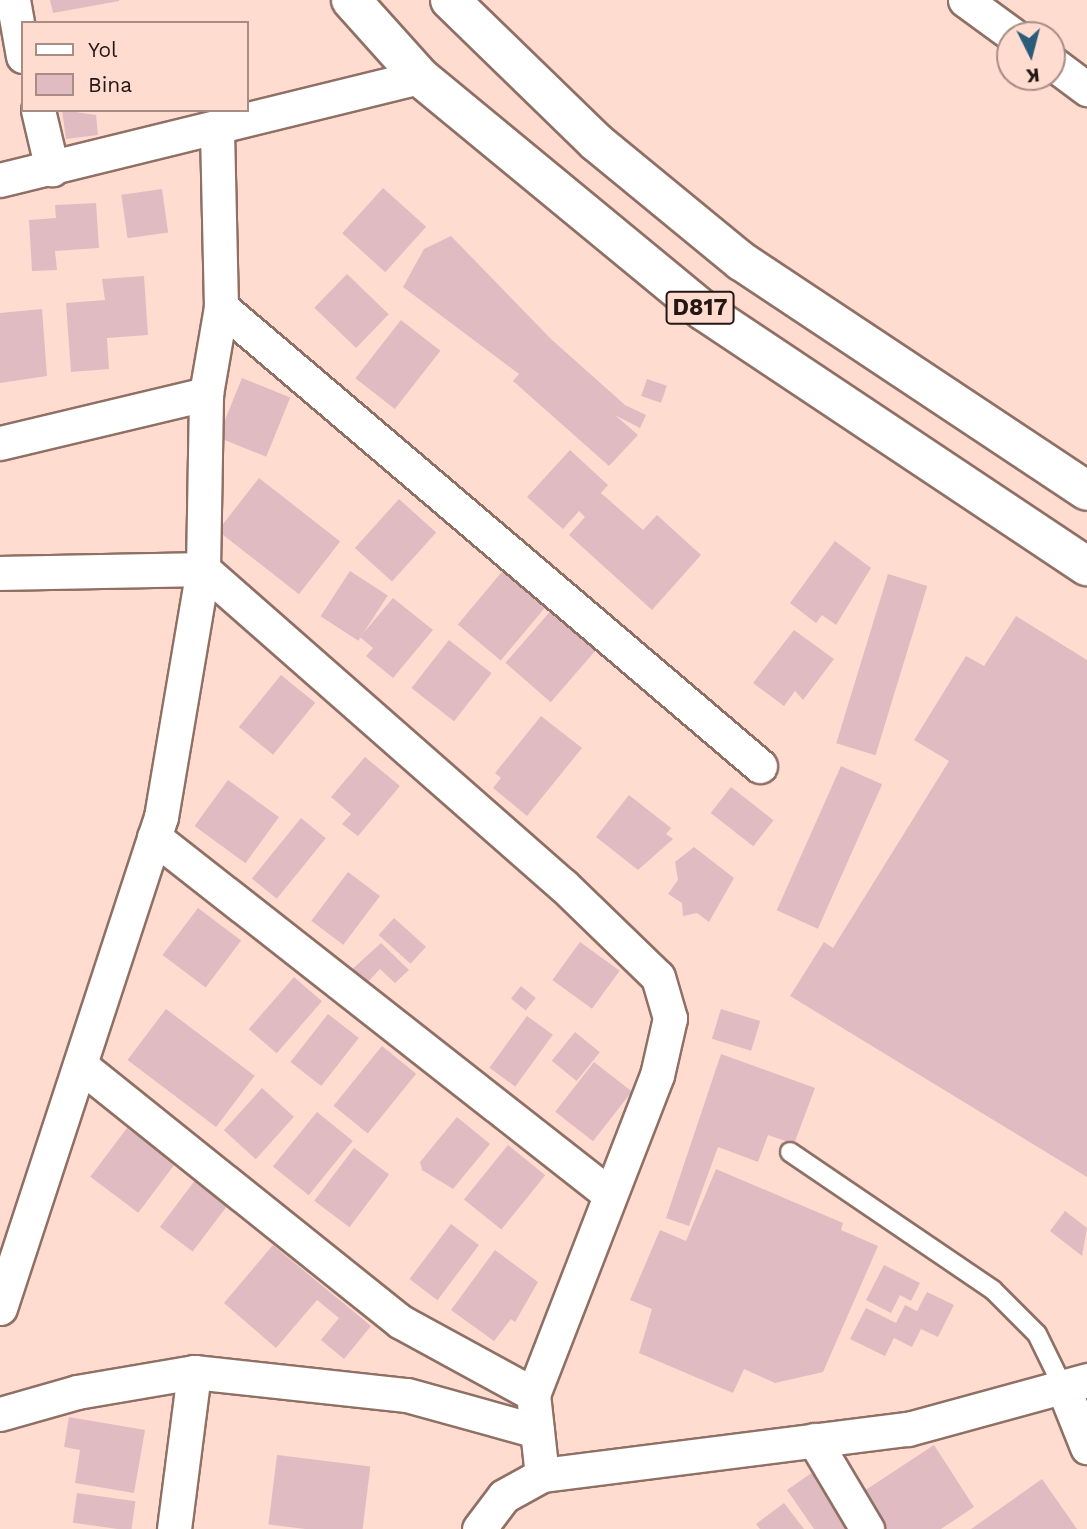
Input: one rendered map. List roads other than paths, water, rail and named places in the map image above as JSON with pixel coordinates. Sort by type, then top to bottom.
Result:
[{"type":"highway","name":"D817","points":[[351,0],[420,77],[704,311],[1087,566]]},
{"type":"highway","name":"D817","points":[[450,0],[596,142],[741,261],[1087,491]]},
{"type":"street","points":[[13,0],[21,45]]},
{"type":"street","points":[[965,0],[996,23]]},
{"type":"street","points":[[1066,73],[1087,89]]},
{"type":"street","points":[[0,180],[217,129],[420,77]]},
{"type":"street","points":[[38,112],[52,169]]},
{"type":"street","points":[[0,1308],[154,837],[203,569],[206,394],[221,307],[217,129]]},
{"type":"street","points":[[221,307],[760,766]]},
{"type":"street","points":[[0,443],[206,394]]},
{"type":"street","points":[[0,573],[203,569],[563,885],[658,977],[668,1030],[657,1075],[533,1394],[542,1475]]},
{"type":"street","points":[[154,837],[609,1194]]},
{"type":"street","points":[[80,1065],[401,1321],[533,1394]]},
{"type":"street","points":[[0,1414],[77,1392],[194,1372],[407,1395],[537,1430]]},
{"type":"street","points":[[174,1529],[194,1372]]},
{"type":"street","points":[[479,1529],[505,1496],[542,1475],[908,1429],[1075,1384],[1087,1447]]},
{"type":"street","points":[[814,1440],[867,1529]]},
{"type":"lane","points":[[790,1152],[993,1290],[1037,1334],[1075,1384]]}]
